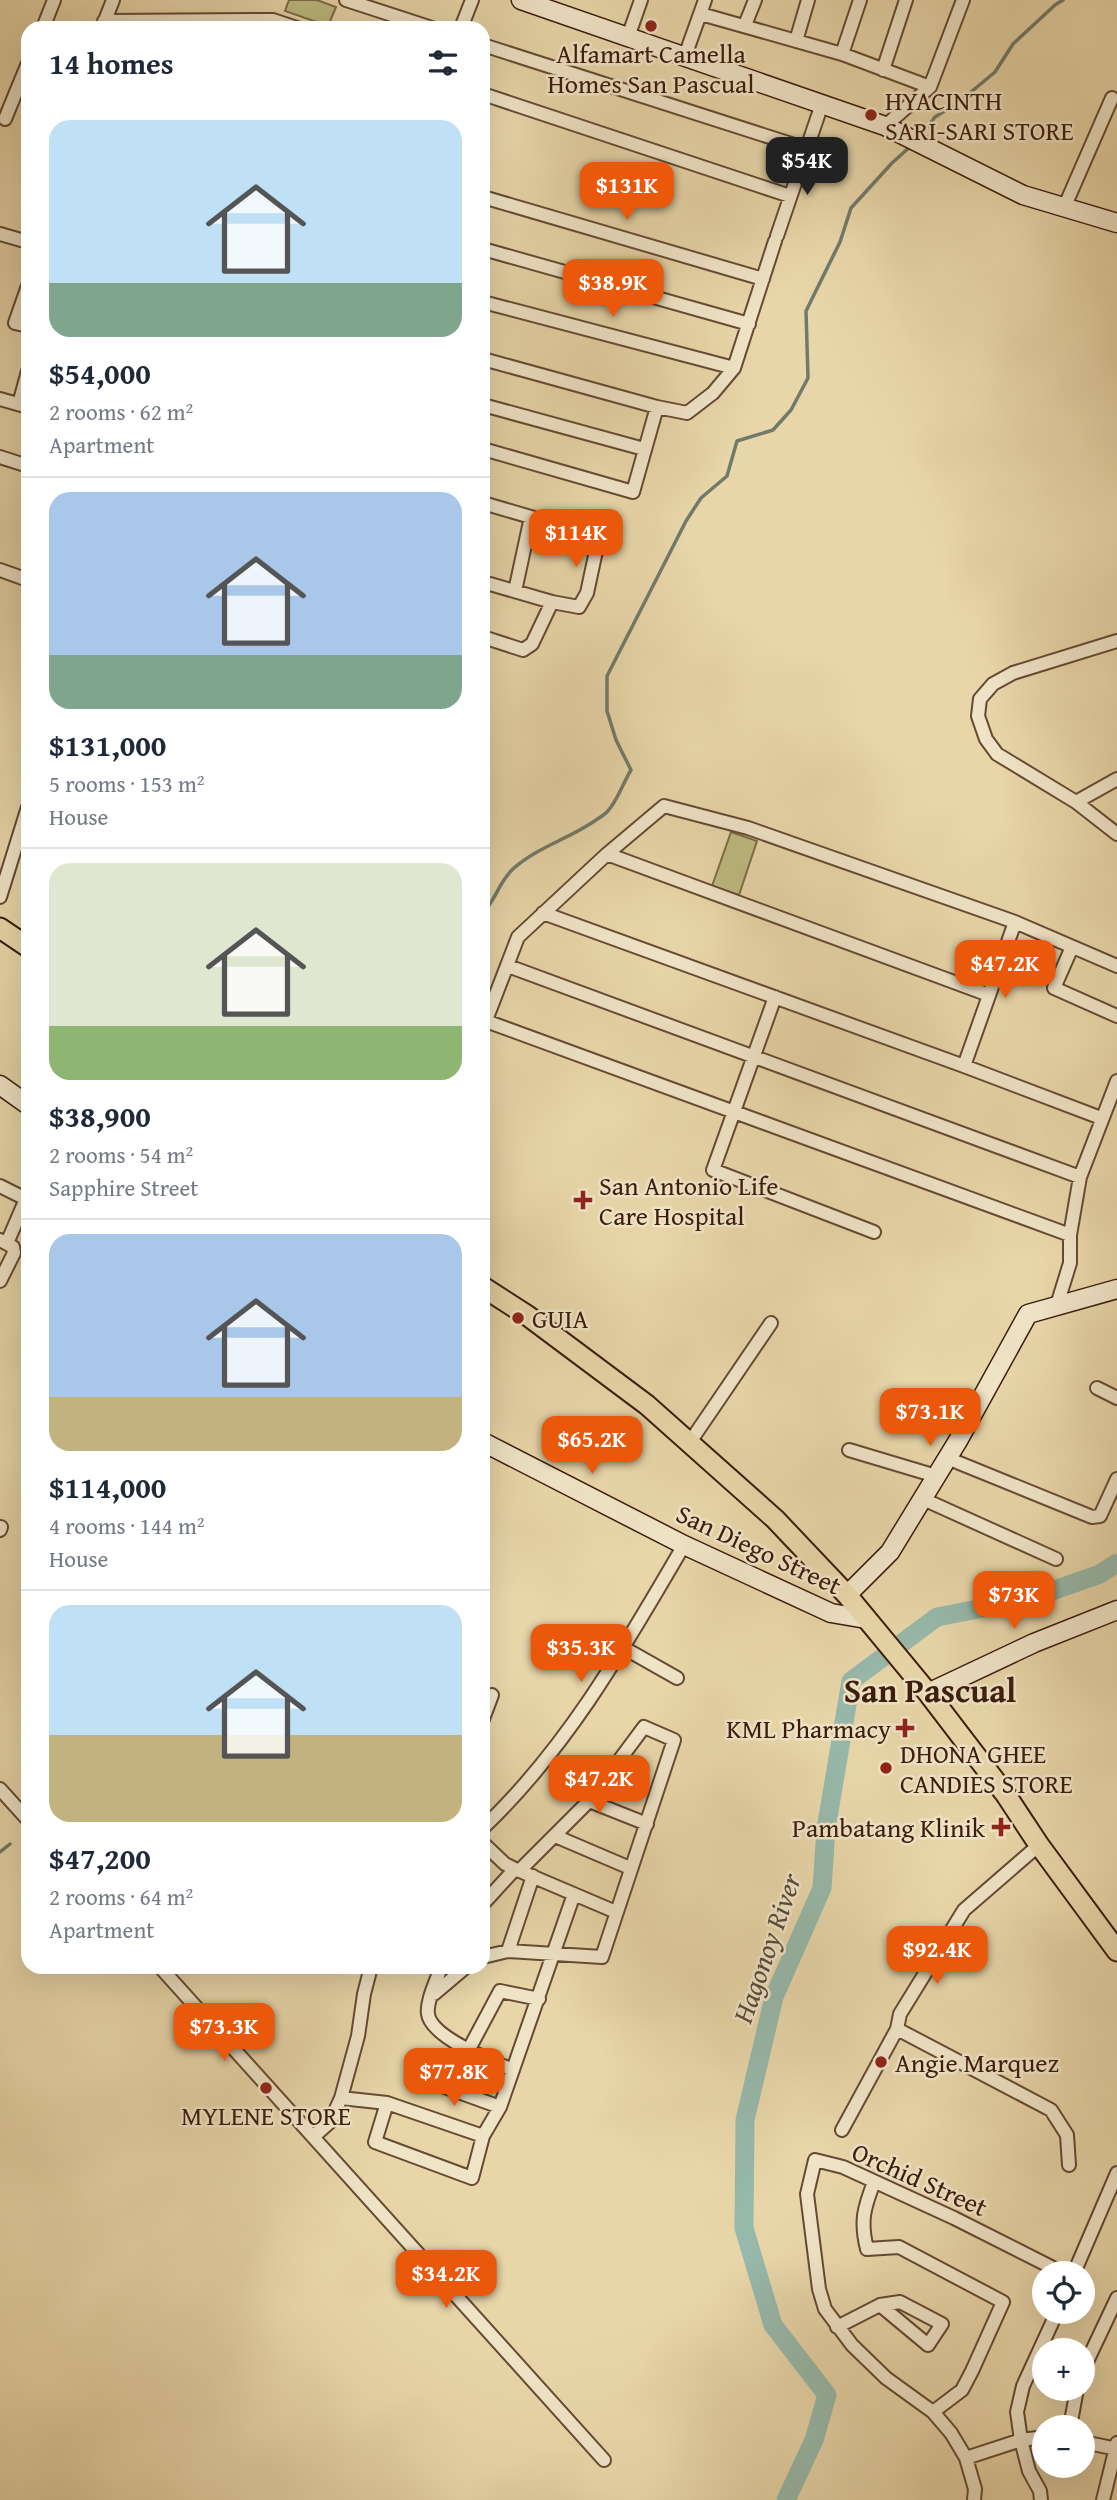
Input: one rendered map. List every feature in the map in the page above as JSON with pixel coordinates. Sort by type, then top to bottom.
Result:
[{"type":"main road","points":[[0,928],[21,942]]},
{"type":"main road","points":[[490,1292],[639,1398],[775,1519],[847,1595],[928,1693],[1006,1795],[1117,1951]]},
{"type":"street","points":[[46,21],[54,0]]},
{"type":"street","points":[[105,21],[113,0]]},
{"type":"street","points":[[346,0],[410,21]]},
{"type":"street","points":[[464,21],[472,0]]},
{"type":"street","points":[[521,0],[885,126],[1023,195],[1117,223]]},
{"type":"street","points":[[628,37],[641,0]]},
{"type":"street","points":[[685,56],[705,0]]},
{"type":"street","points":[[745,25],[755,0]]},
{"type":"street","points":[[796,41],[808,0]]},
{"type":"street","points":[[842,54],[860,0]]},
{"type":"street","points":[[883,70],[906,0]]},
{"type":"street","points":[[885,126],[930,87],[963,0]]},
{"type":"street","points":[[701,14],[842,54],[930,87]]},
{"type":"street","points":[[239,21],[276,21]]},
{"type":"street","points":[[490,47],[807,149]]},
{"type":"street","points":[[5,119],[21,80]]},
{"type":"street","points":[[490,96],[790,196]]},
{"type":"street","points":[[1064,208],[1112,98]]},
{"type":"street","points":[[490,361],[687,413],[713,393],[734,368],[822,104]]},
{"type":"street","points":[[490,199],[763,279]]},
{"type":"street","points":[[0,234],[21,240]]},
{"type":"street","points":[[490,251],[749,324]]},
{"type":"street","points":[[490,304],[734,368]]},
{"type":"street","points":[[21,306],[15,323],[21,324]]},
{"type":"street","points":[[0,398],[21,404]]},
{"type":"street","points":[[490,407],[644,449]]},
{"type":"street","points":[[490,451],[633,492],[657,407]]},
{"type":"street","points":[[0,457],[21,464]]},
{"type":"street","points":[[490,505],[599,537],[591,575],[579,607],[490,584]]},
{"type":"street","points":[[514,591],[531,517]]},
{"type":"street","points":[[0,570],[21,578]]},
{"type":"street","points":[[490,639],[520,650],[528,648],[552,602]]},
{"type":"street","points":[[1117,641],[1013,673],[993,684],[980,699],[978,716],[986,739],[998,754],[1076,802],[1117,834]]},
{"type":"street","points":[[1076,802],[1117,779]]},
{"type":"street","points":[[490,1012],[518,937],[607,854],[664,806],[748,828],[1015,922],[1117,966]]},
{"type":"street","points":[[0,897],[21,830]]},
{"type":"street","points":[[607,854],[989,995]]},
{"type":"street","points":[[543,913],[1101,1118]]},
{"type":"street","points":[[964,1066],[1015,922]]},
{"type":"street","points":[[1072,947],[1054,988],[1117,1016]]},
{"type":"street","points":[[508,966],[1080,1177]]},
{"type":"street","points":[[775,997],[713,1170],[874,1232]]},
{"type":"street","points":[[490,1027],[734,1111],[1070,1235]]},
{"type":"street","points":[[1056,1305],[1070,1262],[1070,1235],[1080,1177],[1117,1081]]},
{"type":"street","points":[[0,1085],[21,1100]]},
{"type":"street","points":[[0,1186],[21,1196]]},
{"type":"street","points":[[0,1281],[14,1253],[13,1247],[3,1241],[21,1208]]},
{"type":"street","points":[[847,1595],[890,1552],[947,1458],[1028,1314],[1117,1289]]},
{"type":"street","points":[[690,1442],[771,1323]]},
{"type":"street","points":[[1097,1388],[1117,1398]]},
{"type":"street","name":"San Diego Street","points":[[490,1446],[684,1545],[831,1613],[866,1619]]},
{"type":"street","points":[[849,1450],[936,1476]]},
{"type":"street","points":[[947,1458],[1092,1517],[1100,1516],[1117,1479]]},
{"type":"street","points":[[923,1499],[1056,1559]]},
{"type":"street","points":[[490,1820],[552,1753],[624,1648],[684,1545]]},
{"type":"street","points":[[928,1693],[1034,1643],[1117,1610]]},
{"type":"street","points":[[624,1648],[677,1678]]},
{"type":"street","points":[[490,1700],[492,1695]]},
{"type":"street","points":[[490,1897],[589,1801],[644,1727],[674,1740],[602,1957],[508,1951],[490,1955]]},
{"type":"street","points":[[0,1789],[21,1812]]},
{"type":"street","points":[[589,1801],[647,1824]]},
{"type":"street","points":[[555,1836],[630,1868]]},
{"type":"street","points":[[842,2130],[897,2029],[900,2014],[964,1910],[1039,1845]]},
{"type":"street","points":[[490,1849],[517,1870],[616,1912]]},
{"type":"street","points":[[508,1951],[533,1877]]},
{"type":"street","points":[[387,2103],[375,2142],[472,2178],[484,2136],[500,2107],[574,1894]]},
{"type":"street","points":[[166,1974],[604,2460]]},
{"type":"street","points":[[313,2137],[330,2122],[341,2098],[358,2036],[369,1974]]},
{"type":"street","points":[[440,1974],[427,2011],[429,2020],[468,2051],[513,2070]]},
{"type":"street","points":[[432,1996],[458,1974]]},
{"type":"street","points":[[468,2051],[500,1991],[539,1999]]},
{"type":"street","points":[[897,2029],[1051,2109],[1066,2135],[1069,2165]]},
{"type":"street","points":[[420,2078],[500,2107]]},
{"type":"street","points":[[341,2098],[387,2103],[484,2136]]},
{"type":"street","name":"Orchid Street","points":[[974,2500],[975,2489],[966,2458],[951,2433],[933,2412],[886,2378],[852,2345],[825,2309],[819,2289],[807,2194],[816,2160],[843,2168],[954,2218],[1039,2261]]},
{"type":"street","points":[[1079,2261],[1117,2174]]},
{"type":"street","points":[[874,2182],[864,2209],[861,2228],[867,2249],[899,2247],[1003,2302],[962,2389],[933,2412]]},
{"type":"street","points":[[1095,2345],[1117,2298]]},
{"type":"street","points":[[837,2327],[880,2305],[900,2302],[942,2323],[928,2345],[880,2305]]},
{"type":"street","points":[[1041,2500],[1040,2491],[1028,2471],[1017,2412],[1023,2386],[1051,2324]]},
{"type":"street","points":[[966,2458],[1032,2439]]},
{"type":"street","points":[[1095,2444],[1116,2447],[1103,2500]]},
{"type":"shaded area","points":[[289,0],[317,0],[336,7],[330,21],[314,21],[285,11]]},
{"type":"shaded area","points":[[731,832],[757,841],[739,895],[712,886]]},
{"type":"waterway","points":[[920,137],[935,117],[959,102],[995,72],[1013,44],[1063,0]]},
{"type":"waterway","points":[[490,903],[513,869],[532,855],[602,816],[617,798],[631,770],[616,740],[607,711],[607,676],[686,521],[701,498],[727,476],[737,441],[773,430],[791,410],[808,378],[806,311],[840,242],[851,208],[912,145]]},
{"type":"waterway","name":"Hagonoy River","points":[[786,2500],[814,2440],[827,2395],[773,2325],[744,2228],[745,2120],[774,1997],[822,1888],[826,1829],[851,1681],[937,1617],[1029,1599],[1100,1574],[1117,1563]]},
{"type":"waterway","points":[[0,1852],[10,1844]]},
{"type":"place","name":"Alfamart Camella Homes San Pascual","points":[[651,26]]},
{"type":"place","name":"HYACINTH SARI-SARI STORE","points":[[871,115]]},
{"type":"place","name":"San Antonio Life Care Hospital","points":[[583,1200]]},
{"type":"place","name":"GUIA","points":[[518,1318]]},
{"type":"place","name":"KML Pharmacy","points":[[905,1728]]},
{"type":"place","name":"DHONA GHEE CANDIES STORE","points":[[886,1768]]},
{"type":"place","name":"Pambatang Klinik","points":[[1001,1827]]},
{"type":"place","name":"Angie Marquez","points":[[881,2062]]},
{"type":"place","name":"MYLENE STORE","points":[[266,2088]]},
{"type":"district","name":"San Pascual","points":[[930,1690]]}]
